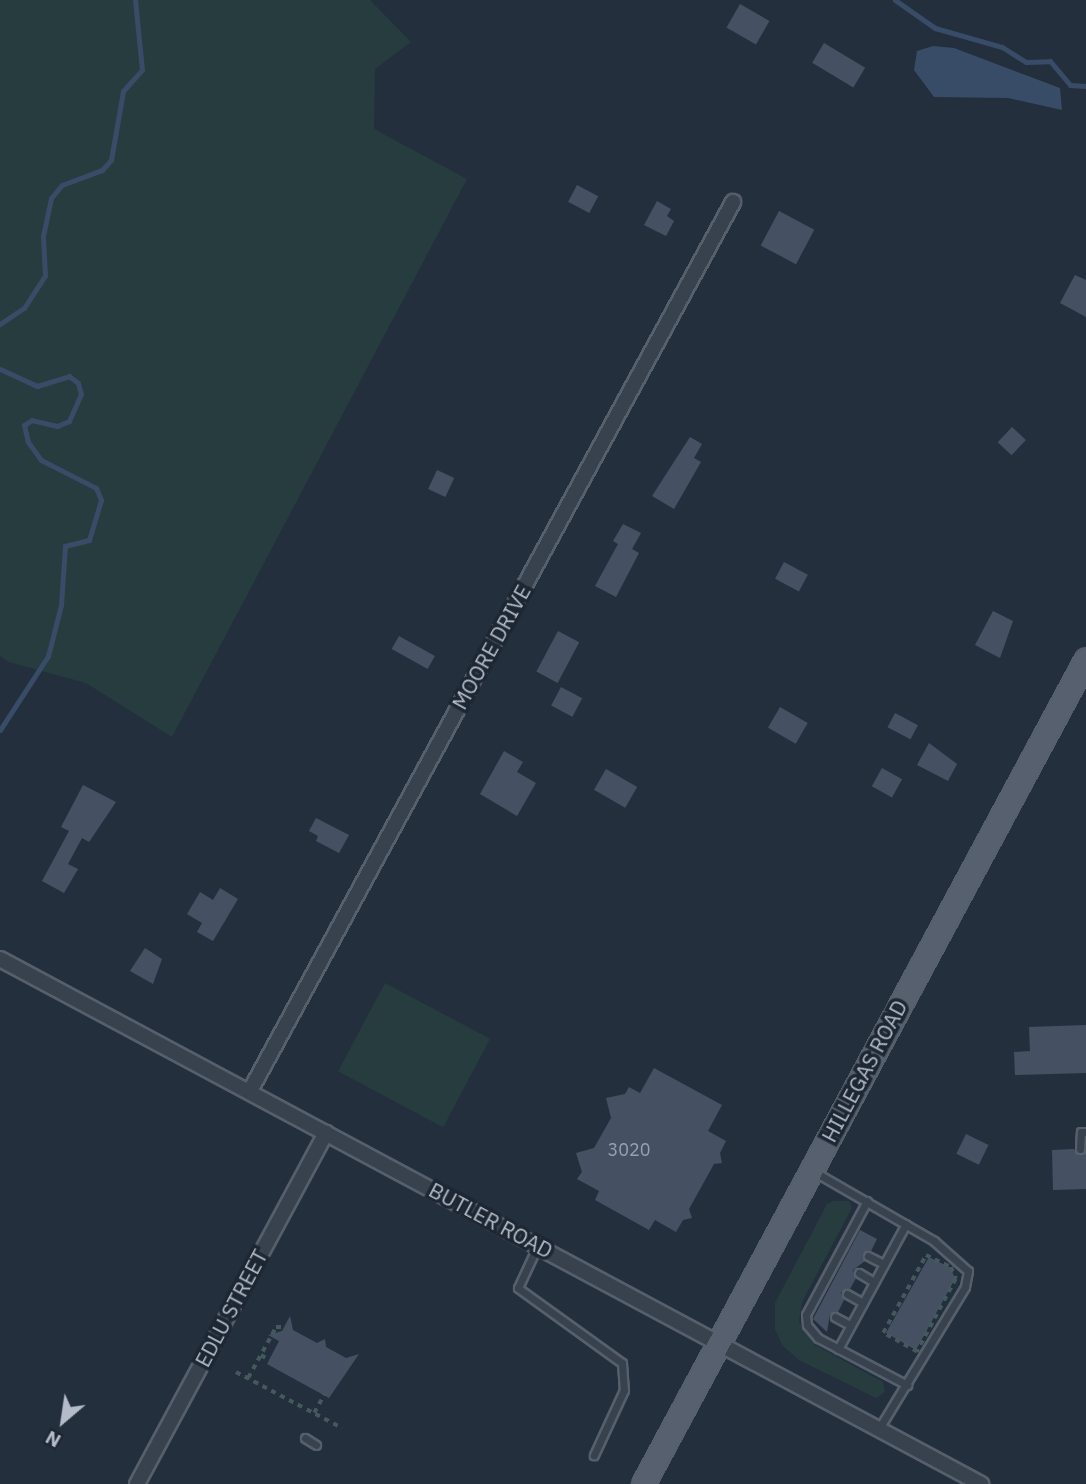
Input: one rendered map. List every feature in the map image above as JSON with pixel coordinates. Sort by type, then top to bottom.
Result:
[{"type":"main road","name":"HILLEGAS ROAD","points":[[643,1484],[1086,659]]},
{"type":"street","name":"MOORE DRIVE","points":[[250,1091],[733,202]]},
{"type":"street","name":"BUTLER ROAD","points":[[0,959],[880,1427],[981,1484]]},
{"type":"street","name":"EDLU STREET","points":[[137,1484],[326,1133]]},
{"type":"lane","points":[[1080,1149],[1081,1132],[1086,1132]]},
{"type":"lane","points":[[811,1170],[906,1224],[962,1263],[969,1278],[880,1427]]},
{"type":"lane","points":[[867,1201],[807,1325],[818,1338],[907,1385]]},
{"type":"lane","points":[[838,1349],[906,1224]]},
{"type":"lane","points":[[538,1245],[518,1288],[622,1363],[624,1390],[594,1455]]},
{"type":"lane","points":[[868,1255],[884,1264]]},
{"type":"lane","points":[[859,1273],[874,1282]]},
{"type":"lane","points":[[847,1294],[863,1303]]},
{"type":"lane","points":[[835,1317],[850,1325]]},
{"type":"lane","points":[[305,1438],[316,1445]]},
{"type":"path","points":[[926,1255],[951,1267],[956,1279],[917,1352],[883,1333],[926,1255]]},
{"type":"path","points":[[248,1378],[276,1327],[284,1327]]},
{"type":"path","points":[[261,1355],[269,1360]]},
{"type":"path","points":[[236,1371],[342,1428]]},
{"type":"path","points":[[314,1413],[324,1395]]},
{"type":"green space","points":[[0,0],[370,0],[411,42],[375,69],[374,129],[467,179],[172,737],[86,683],[9,662],[0,656]]},
{"type":"green space","points":[[385,983],[490,1039],[443,1127],[338,1071]]},
{"type":"green space","points":[[849,1201],[852,1208],[802,1302],[799,1322],[815,1345],[883,1382],[885,1392],[876,1398],[799,1360],[782,1345],[775,1329],[775,1303],[827,1204]]},
{"type":"water","points":[[933,46],[954,48],[1060,88],[1062,110],[1008,98],[934,97],[914,70],[917,51]]},
{"type":"building","points":[[740,4],[769,21],[756,44],[726,27]]},
{"type":"building","points":[[824,43],[865,68],[853,87],[812,63]]},
{"type":"building","points":[[577,185],[598,196],[589,213],[568,202]]},
{"type":"building","points":[[657,201],[671,209],[667,216],[674,221],[666,236],[644,225]]},
{"type":"building","points":[[779,211],[814,230],[796,264],[761,245]]},
{"type":"building","points":[[1075,275],[1086,280],[1086,317],[1060,303]]},
{"type":"building","points":[[1012,427],[1026,440],[1012,455],[998,442]]},
{"type":"building","points":[[690,437],[702,444],[694,458],[701,462],[674,509],[652,496]]},
{"type":"building","points":[[437,470],[454,478],[445,497],[428,489]]},
{"type":"building","points":[[623,524],[641,533],[632,549],[639,553],[616,597],[595,586],[618,544],[613,541]]},
{"type":"building","points":[[784,562],[808,575],[799,591],[775,579]]},
{"type":"building","points":[[993,611],[1013,621],[1000,658],[975,645]]},
{"type":"building","points":[[558,631],[579,642],[558,683],[536,672]]},
{"type":"building","points":[[399,636],[435,656],[428,669],[392,649]]},
{"type":"building","points":[[561,687],[582,698],[572,717],[551,706]]},
{"type":"building","points":[[780,707],[808,723],[796,744],[768,728]]},
{"type":"building","points":[[895,713],[918,725],[910,739],[887,727]]},
{"type":"building","points":[[929,743],[957,764],[948,781],[917,765]]},
{"type":"building","points":[[504,751],[523,762],[517,772],[536,783],[517,816],[480,794]]},
{"type":"building","points":[[882,768],[902,779],[892,798],[872,786]]},
{"type":"building","points":[[606,769],[637,787],[625,808],[594,790]]},
{"type":"building","points":[[83,785],[116,802],[89,842],[82,838],[68,864],[78,869],[64,893],[42,881],[69,831],[61,827]]},
{"type":"building","points":[[316,818],[349,835],[339,853],[316,841],[318,836],[309,831]]},
{"type":"building","points":[[220,888],[238,899],[213,941],[197,932],[202,923],[187,914],[200,892],[213,900]]},
{"type":"building","points":[[145,948],[162,959],[153,984],[130,971]]},
{"type":"building","points":[[1086,1025],[1086,1073],[1015,1075],[1014,1052],[1030,1051],[1029,1027]]},
{"type":"building","points":[[654,1068],[722,1105],[708,1131],[726,1141],[720,1153],[722,1163],[714,1164],[689,1209],[692,1218],[683,1220],[676,1232],[655,1220],[649,1230],[595,1200],[599,1191],[577,1179],[582,1172],[576,1153],[594,1148],[611,1118],[606,1098],[625,1094],[629,1087],[640,1093]]},
{"type":"building","points":[[966,1134],[988,1145],[979,1165],[956,1154]]},
{"type":"building","points":[[1074,1149],[1080,1155],[1086,1150],[1086,1189],[1053,1190],[1052,1150]]},
{"type":"building","points":[[860,1230],[877,1239],[871,1251],[863,1253],[865,1261],[853,1270],[856,1278],[850,1289],[841,1292],[844,1300],[838,1312],[830,1314],[827,1332],[813,1319]]},
{"type":"building","points":[[929,1257],[951,1268],[955,1279],[916,1350],[886,1333]]},
{"type":"building","points":[[290,1316],[293,1330],[317,1343],[325,1339],[326,1347],[346,1358],[359,1354],[329,1398],[267,1364],[279,1341],[268,1335],[282,1331]]},
{"type":"waterway","points":[[0,324],[24,308],[45,276],[43,236],[51,198],[62,185],[102,170],[111,160],[123,91],[142,70],[135,0]]},
{"type":"waterway","points":[[895,0],[935,28],[1002,47],[1026,62],[1050,61],[1070,85],[1086,86]]},
{"type":"waterway","points":[[0,369],[37,386],[69,376],[78,383],[81,394],[69,421],[57,426],[32,420],[24,425],[28,442],[41,460],[96,488],[101,500],[89,540],[65,546],[61,605],[48,656],[0,730]]}]
